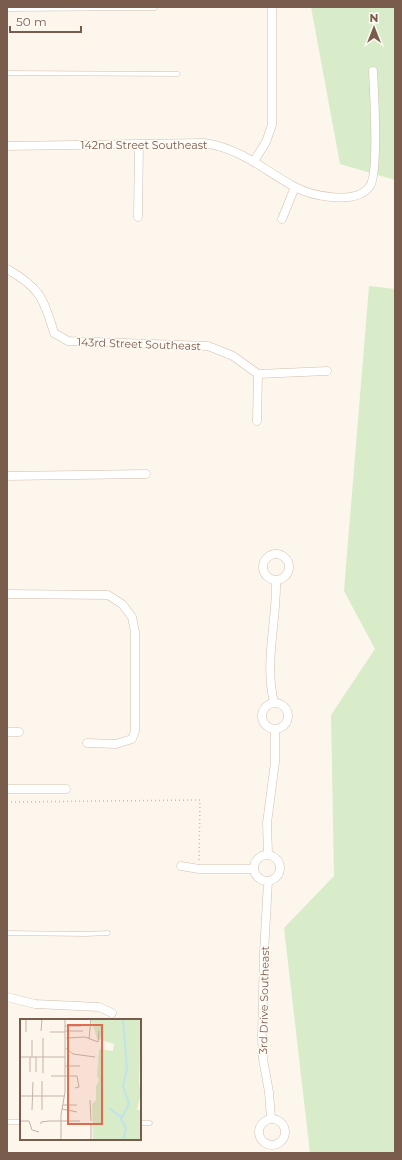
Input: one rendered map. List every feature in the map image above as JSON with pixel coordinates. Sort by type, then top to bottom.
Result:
[{"type":"street","points":[[254,161],[266,142],[272,125],[272,7]]},
{"type":"street","name":"142nd Street Southeast","points":[[7,146],[204,143],[224,146],[254,161],[295,187],[336,199],[352,197],[363,193],[371,186],[376,152],[373,71]]},
{"type":"street","points":[[138,217],[139,144]]},
{"type":"street","points":[[282,219],[295,187]]},
{"type":"street","name":"143rd Street Southeast","points":[[7,269],[28,281],[46,304],[54,333],[68,341],[208,346],[232,356],[258,374]]},
{"type":"street","points":[[257,421],[258,374],[327,371]]},
{"type":"street","points":[[7,476],[146,474]]},
{"type":"street","points":[[274,702],[270,678],[277,599],[276,581]]},
{"type":"street","points":[[7,594],[108,595],[122,604],[132,617],[135,632],[135,731],[132,739],[124,742],[87,743]]},
{"type":"street","points":[[274,702],[283,705],[288,713],[288,718],[284,726],[275,729],[267,727],[261,716],[264,708],[274,702]]},
{"type":"street","points":[[268,854],[267,823],[275,762],[275,729]]},
{"type":"street","points":[[7,732],[19,732]]},
{"type":"street","points":[[7,789],[66,789]]},
{"type":"street","points":[[268,854],[279,861],[281,870],[276,878],[268,881],[260,879],[254,869],[256,860],[268,854]]},
{"type":"street","points":[[181,866],[199,869],[254,869]]},
{"type":"street","name":"3rd Drive Southeast","points":[[268,881],[264,953],[262,1037],[263,1059],[269,1092],[271,1119]]},
{"type":"street","points":[[7,998],[35,1004],[99,1007],[112,1013]]},
{"type":"street","points":[[271,1119],[283,1124],[285,1132],[280,1144],[271,1149],[263,1142],[259,1135],[260,1126],[267,1120],[271,1119]]},
{"type":"lane","points":[[7,9],[155,8]]},
{"type":"lane","points":[[7,74],[178,74]]},
{"type":"lane","points":[[7,933],[108,933]]},
{"type":"lane","points":[[7,1122],[20,1122]]},
{"type":"lane","points":[[141,1123],[150,1123]]},
{"type":"path","points":[[7,802],[200,800],[199,869]]},
{"type":"green space","points":[[311,7],[395,7],[395,180],[340,164]]},
{"type":"green space","points":[[369,286],[395,289],[395,1153],[310,1153],[284,928],[334,876],[331,715],[375,649],[344,591]]}]
